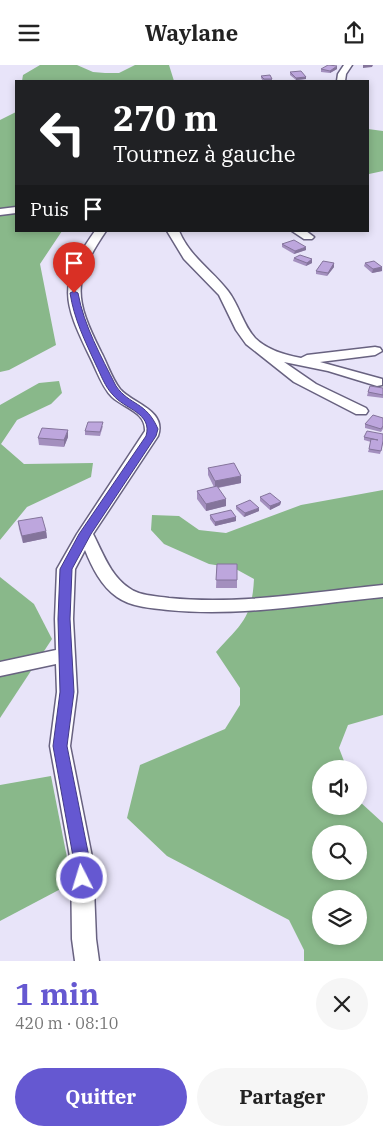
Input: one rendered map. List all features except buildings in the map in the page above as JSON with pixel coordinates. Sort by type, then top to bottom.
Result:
[{"type":"street","points":[[341,80],[342,74],[348,65]]},
{"type":"street","points":[[0,212],[15,210]]},
{"type":"street","points":[[87,961],[84,939],[82,862],[60,746],[67,692],[64,619],[66,569],[85,534],[151,436],[153,429],[148,417],[142,410],[117,395],[111,386],[85,331],[77,309],[74,293],[77,271],[100,232]]},
{"type":"street","points":[[172,232],[181,250],[224,294],[245,333],[255,345],[266,352],[280,367],[361,411]]},
{"type":"street","points":[[299,232],[308,237]]},
{"type":"street","points":[[297,361],[374,351]]},
{"type":"street","points":[[266,352],[377,382]]},
{"type":"street","points":[[85,534],[108,576],[120,591],[147,601],[204,608],[232,608],[383,591]]},
{"type":"street","points":[[0,669],[66,655]]},
{"type":"green space","points":[[40,65],[77,65],[93,72],[119,73],[135,65],[169,65],[174,80],[22,80],[23,75]]},
{"type":"green space","points":[[15,112],[15,232],[61,232],[40,264],[56,345],[9,370],[0,372],[0,120]]},
{"type":"green space","points":[[369,129],[383,131],[383,171],[369,174]]},
{"type":"green space","points":[[59,381],[62,393],[51,404],[17,420],[1,444],[24,464],[93,463],[91,477],[27,507],[0,540],[0,405],[39,383]]},
{"type":"green space","points":[[383,490],[383,715],[348,725],[339,748],[344,760],[312,760],[312,815],[367,815],[367,808],[383,823],[383,961],[304,961],[304,950],[289,920],[167,856],[127,818],[140,765],[225,729],[240,705],[240,688],[216,652],[244,620],[253,592],[254,579],[234,568],[209,564],[164,544],[151,530],[152,515],[179,516],[199,530],[226,533],[301,505]]},
{"type":"green space","points":[[0,577],[34,604],[52,639],[0,718]]},
{"type":"green space","points":[[51,776],[72,883],[0,921],[0,785]]},
{"type":"route","points":[[74,293],[77,309],[85,331],[111,386],[117,395],[142,410],[148,417],[153,429],[151,436],[85,534],[66,569],[64,619],[67,692],[60,746],[82,862],[82,878]]}]
